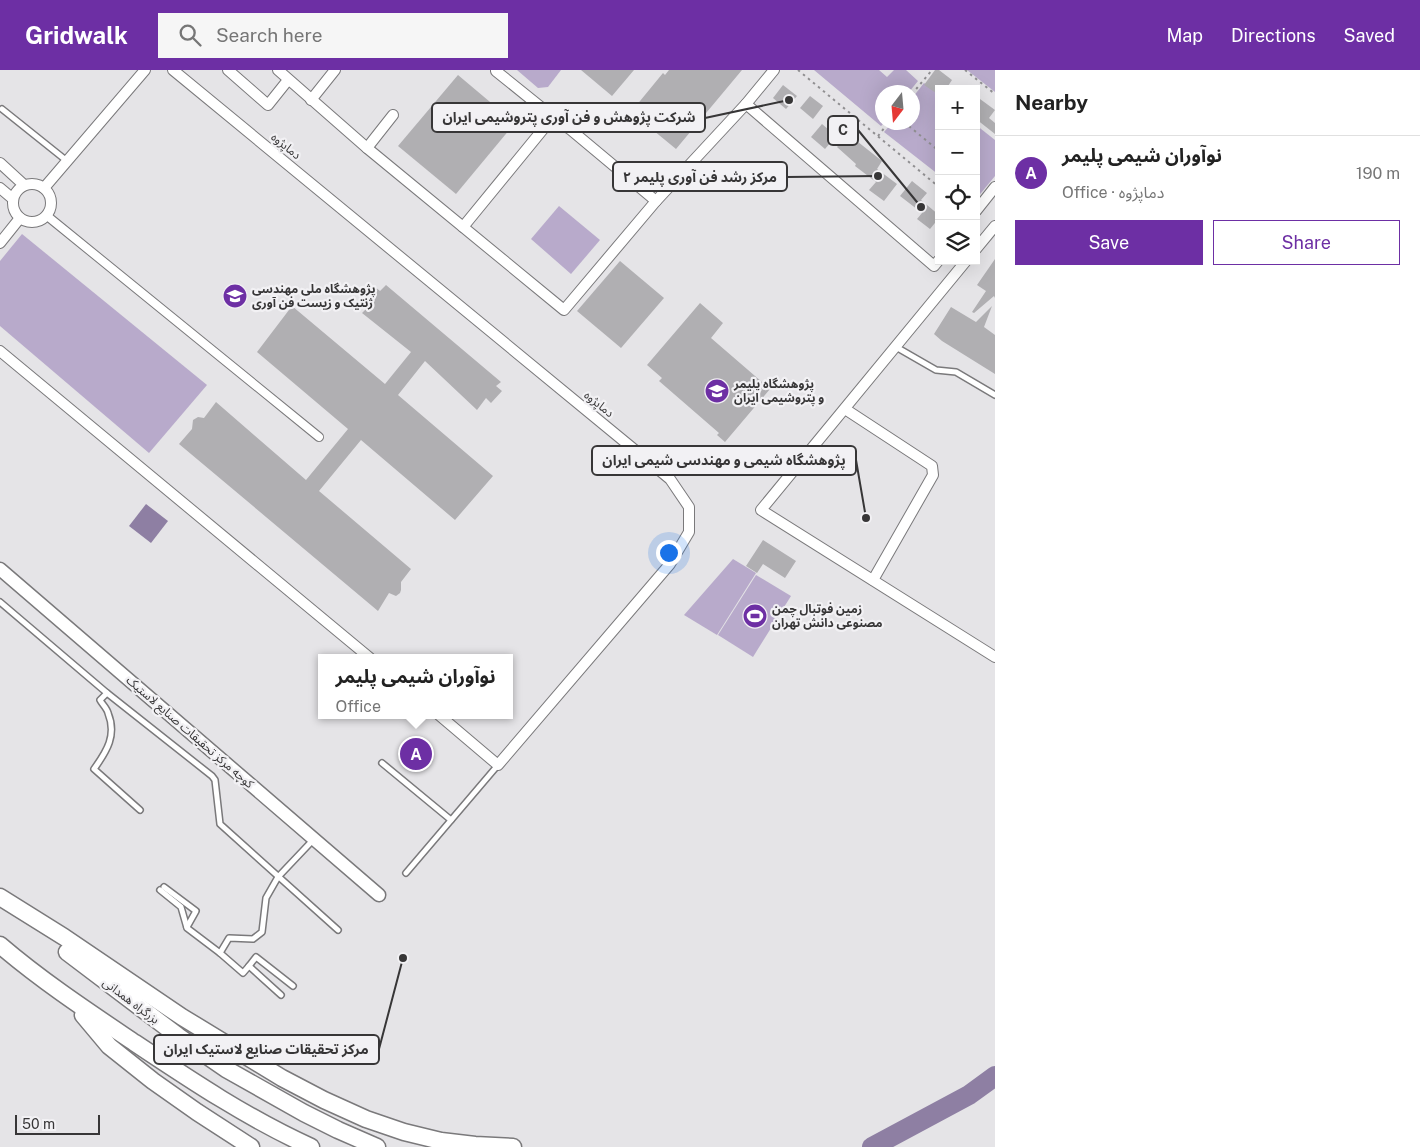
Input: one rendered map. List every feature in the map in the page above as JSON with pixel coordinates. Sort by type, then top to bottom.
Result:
[{"type":"highway","name":"بزرگراه همدانی","points":[[0,898],[130,1000],[226,1069],[304,1114],[377,1147]]},
{"type":"highway","points":[[0,898],[64,937],[182,1017],[282,1078],[324,1100],[366,1119],[404,1132],[441,1141],[513,1147]]},
{"type":"highway","points":[[0,945],[68,998],[225,1101],[261,1122],[311,1147]]},
{"type":"highway","points":[[68,998],[109,1046],[146,1076],[251,1147]]},
{"type":"street","points":[[44,188],[145,70]]},
{"type":"street","name":"دماپژوه","points":[[173,70],[670,479],[689,507],[689,532],[670,564],[498,764]]},
{"type":"street","points":[[228,70],[268,105],[288,80]]},
{"type":"street","points":[[278,70],[367,148],[564,310],[656,201],[746,104],[774,70]]},
{"type":"street","points":[[311,100],[335,70]]},
{"type":"street","points":[[497,70],[656,201]]},
{"type":"street","points":[[746,104],[934,266],[935,265]]},
{"type":"street","points":[[367,148],[393,115]]},
{"type":"street","points":[[463,227],[553,117]]},
{"type":"street","points":[[0,163],[24,185]]},
{"type":"street","points":[[38,184],[44,188],[51,199],[51,206],[46,215],[39,221],[32,222],[20,218],[15,213],[13,206],[15,193],[24,185],[38,184]]},
{"type":"street","points":[[980,206],[995,187]]},
{"type":"street","points":[[0,188],[13,199]]},
{"type":"street","points":[[46,215],[319,437]]},
{"type":"street","points":[[0,242],[20,218]]},
{"type":"street","points":[[980,244],[995,226]]},
{"type":"street","points":[[963,265],[762,510],[873,580],[992,651]]},
{"type":"street","points":[[0,351],[365,654]]},
{"type":"street","points":[[844,409],[932,466],[933,475],[873,580]]},
{"type":"street","name":"کوچه مرکز تحقیقات صنایع لاستیک","points":[[0,569],[379,895]]},
{"type":"street","points":[[444,719],[498,764]]},
{"type":"lane","points":[[2,109],[68,161]]},
{"type":"lane","points":[[896,347],[936,370],[956,372],[995,395]]},
{"type":"lane","points":[[0,602],[107,693],[216,780],[220,824],[338,930]]},
{"type":"lane","points":[[107,693],[100,700],[108,712],[112,730],[106,752],[94,769],[140,810]]},
{"type":"lane","points":[[382,763],[451,820]]},
{"type":"lane","points":[[406,873],[498,764]]},
{"type":"lane","points":[[220,953],[229,938],[253,939],[262,932],[266,898],[278,877],[314,839]]},
{"type":"lane","points":[[187,928],[196,911],[162,888],[181,907],[187,928],[243,973],[256,957],[293,986]]},
{"type":"lane","points":[[248,966],[281,995]]},
{"type":"path","points":[[798,70],[935,183]]},
{"type":"path","points":[[920,85],[932,70]]},
{"type":"path","points":[[966,70],[995,94]]},
{"type":"path","points":[[878,136],[883,130]]},
{"type":"path","points":[[914,130],[935,148]]},
{"type":"shaded area","points":[[517,70],[561,70],[548,87],[538,88]]},
{"type":"shaded area","points":[[814,70],[879,70],[887,77],[894,70],[906,70],[918,81],[915,85],[875,85],[875,121]]},
{"type":"shaded area","points":[[967,70],[995,70],[995,92]]},
{"type":"shaded area","points":[[924,83],[935,92],[935,172],[884,132],[886,130],[920,130],[920,88]]},
{"type":"shaded area","points":[[980,128],[995,140],[995,176],[980,194]]},
{"type":"shaded area","points":[[559,206],[600,240],[571,274],[531,239]]},
{"type":"shaded area","points":[[22,234],[207,385],[149,453],[0,326],[0,261]]},
{"type":"shaded area","points":[[146,504],[168,521],[151,543],[129,526]]},
{"type":"shaded area","points":[[733,559],[756,573],[717,635],[684,615]]},
{"type":"shaded area","name":"زمین فوتبال چمن مصنوعی دانش تهران","points":[[756,575],[791,596],[753,657],[718,635]]},
{"type":"building","points":[[581,70],[634,70],[612,96]]},
{"type":"building","points":[[669,70],[742,70],[676,149],[631,112],[663,73],[665,75]]},
{"type":"building","points":[[935,70],[939,70],[952,80],[949,85],[935,85],[935,92],[924,85]]},
{"type":"building","points":[[458,75],[515,123],[456,194],[398,146]]},
{"type":"building","points":[[783,85],[797,96],[786,109],[773,98]]},
{"type":"building","points":[[810,96],[823,106],[813,119],[800,108]]},
{"type":"building","points":[[980,99],[995,110],[989,118],[995,123],[995,134],[980,122]]},
{"type":"building","points":[[822,124],[836,136],[825,149],[811,137]]},
{"type":"building","points":[[848,134],[882,161],[877,169],[897,184],[884,201],[869,190],[876,182],[855,166],[856,164],[837,147]]},
{"type":"building","points":[[912,181],[927,193],[921,200],[935,212],[935,223],[930,229],[917,219],[922,213],[900,196]]},
{"type":"building","points":[[995,259],[995,298],[994,296],[974,313],[972,312],[986,291],[977,285]]},
{"type":"building","points":[[620,261],[664,298],[621,348],[577,311]]},
{"type":"building","points":[[386,285],[501,382],[496,386],[502,391],[491,403],[486,398],[477,410],[425,361],[398,395],[493,476],[455,520],[361,440],[319,491],[411,569],[401,582],[400,593],[396,596],[389,593],[378,611],[179,444],[192,429],[193,420],[198,417],[204,418],[216,402],[306,480],[348,429],[257,352],[292,306],[385,384],[411,352],[362,313],[372,303],[366,297],[375,287],[380,291]]},
{"type":"building","points":[[700,303],[723,323],[711,338],[770,389],[725,442],[717,435],[719,433],[659,381],[662,378],[647,365]]},
{"type":"building","points":[[992,306],[984,327],[995,335],[995,374],[934,334],[951,307],[976,322]]},
{"type":"building","points":[[763,540],[796,561],[785,578],[763,564],[757,573],[746,566]]},
{"type":"waterway","points":[[872,1147],[969,1095],[995,1076]]},
{"type":"place","name":"شرکت پژوهش و فن آوری پتروشیمی ایران","points":[[789,100]]},
{"type":"place","name":"مرکز رشد فن آوری پلیمر ۲","points":[[878,176]]},
{"type":"place","name":"C","points":[[921,207]]},
{"type":"place","name":"پژوهشگاه ملی مهندسی ژنتیک و زیست فن آوری","points":[[235,296]]},
{"type":"place","name":"پژوهشگاه پلیمر و پتروشیمی ایران","points":[[717,391]]},
{"type":"place","name":"پژوهشگاه شیمی و مهندسی شیمی ایران","points":[[866,518]]},
{"type":"place","name":"زمین فوتبال چمن مصنوعی دانش تهران","points":[[755,616]]},
{"type":"place","name":"نوآوران شیمی پلیمر","points":[[416,754]]},
{"type":"place","name":"مرکز تحقیقات صنایع لاستیک ایران","points":[[403,958]]}]
